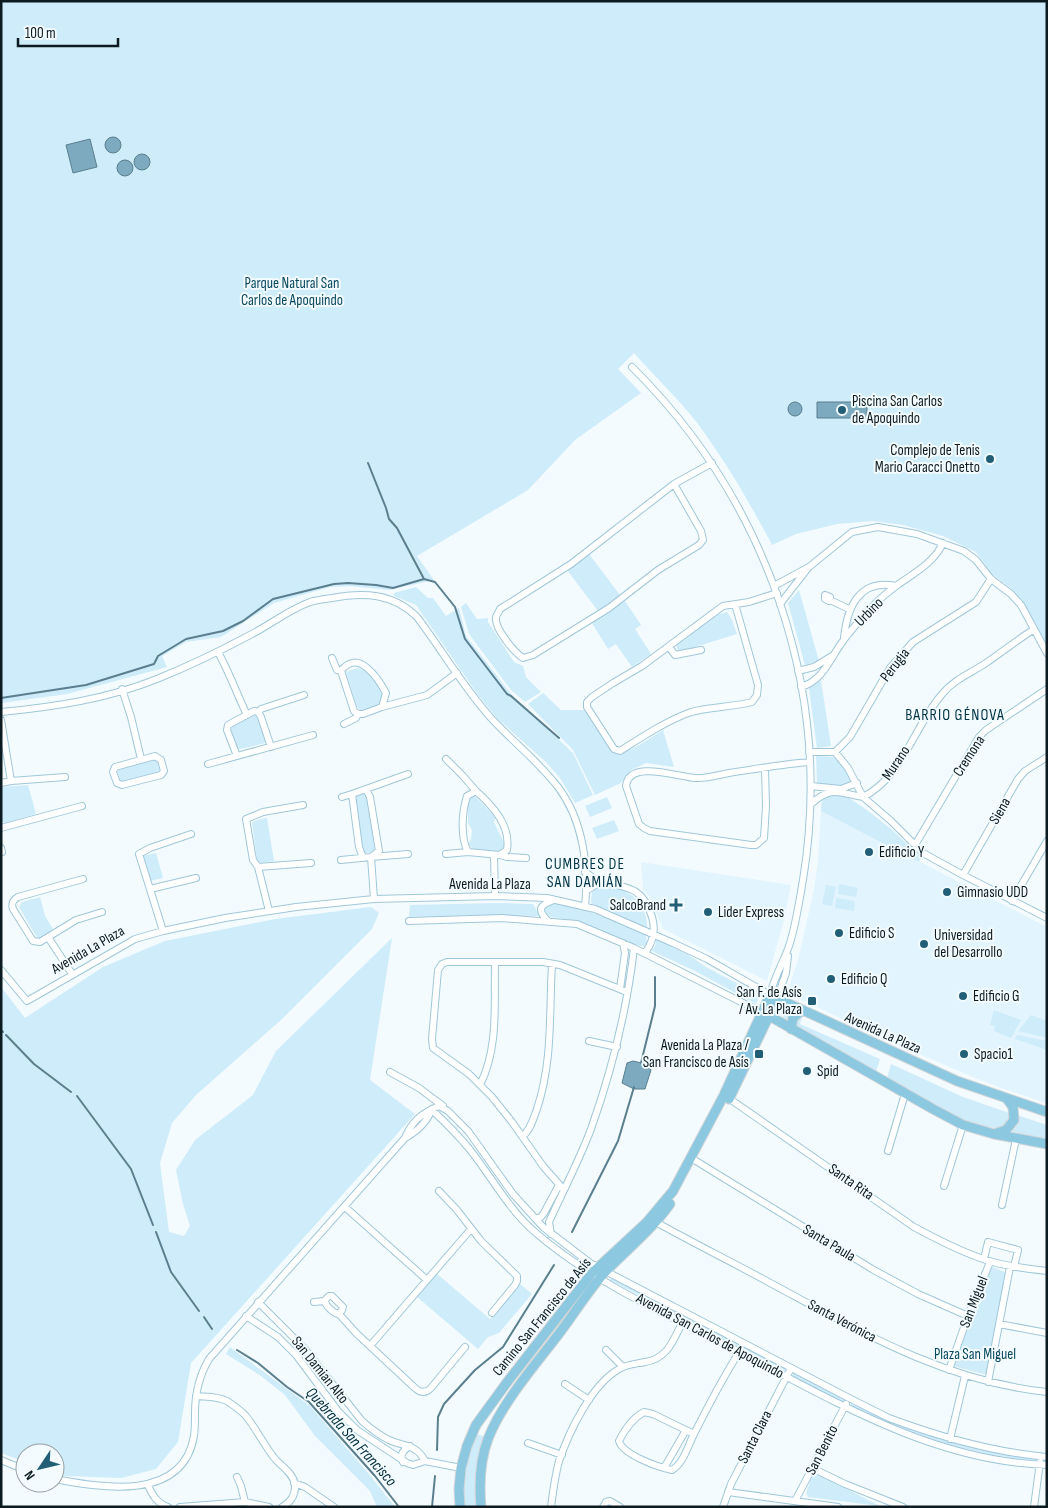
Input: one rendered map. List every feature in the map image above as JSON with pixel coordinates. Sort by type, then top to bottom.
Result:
[{"type":"main road","name":"Avenida La Plaza","points":[[773,997],[957,1081],[1047,1112]]},
{"type":"main road","name":"Camino San Francisco de Asís","points":[[460,1507],[461,1468],[471,1435],[487,1409],[521,1365],[599,1273],[654,1221],[678,1194],[696,1161],[773,997]]},
{"type":"main road","points":[[791,1029],[793,1018],[801,1011]]},
{"type":"main road","points":[[766,1014],[905,1094],[963,1124],[994,1134],[1047,1144]]},
{"type":"main road","name":"Camino San Francisco de Asís","points":[[654,1221],[726,1097]]},
{"type":"main road","points":[[994,1134],[1006,1130],[1014,1120],[1014,1108],[1007,1099]]},
{"type":"main road","name":"Camino San Francisco de Asís","points":[[481,1507],[481,1470],[488,1440],[500,1416],[599,1273]]},
{"type":"main road","points":[[521,1365],[531,1371]]},
{"type":"main road","points":[[471,1435],[476,1432],[481,1433],[488,1440]]},
{"type":"street","name":"Camino San Francisco de Asís","points":[[632,367],[670,407],[712,463],[745,518],[777,593],[798,671],[810,762],[811,804],[809,836],[796,919],[773,997]]},
{"type":"street","points":[[674,484],[701,531],[702,540],[699,545],[658,570],[609,608],[533,655],[523,658],[515,653],[497,625],[496,617],[500,609],[571,564],[674,484],[712,463]]},
{"type":"street","points":[[780,604],[809,567],[846,535],[859,529],[878,527],[894,529],[917,534],[943,543],[964,551],[971,556],[992,579],[1016,599],[1047,653]]},
{"type":"street","name":"Urbino","points":[[801,687],[810,684],[821,675],[844,640],[871,608],[896,586],[920,571],[931,561],[943,543]]},
{"type":"street","points":[[774,586],[809,567]]},
{"type":"street","name":"Perugia","points":[[835,752],[850,737],[872,696],[890,668],[920,638],[976,602],[992,579]]},
{"type":"street","name":"Urbino","points":[[844,640],[846,618],[859,596],[871,588],[889,585],[896,586]]},
{"type":"street","points":[[735,604],[758,685],[757,695],[752,702],[692,712],[657,729],[620,751],[614,749],[590,713],[587,707],[588,702],[613,683],[669,647],[723,606],[735,604],[749,602],[777,593]]},
{"type":"street","points":[[1,712],[55,707],[122,690],[155,679],[218,652],[310,602],[354,594],[372,594],[395,601],[408,609],[428,631],[492,719],[534,760],[562,792],[578,825],[584,859],[585,907]]},
{"type":"street","points":[[830,600],[850,609]]},
{"type":"street","name":"Murano","points":[[863,797],[881,786],[895,771],[924,718],[948,688],[1033,630]]},
{"type":"street","points":[[669,647],[674,655],[701,650]]},
{"type":"street","points":[[218,652],[248,715]]},
{"type":"street","name":"Urbino","points":[[798,671],[814,667],[833,656]]},
{"type":"street","points":[[332,658],[337,670],[341,671],[354,711],[358,714],[427,695],[457,673]]},
{"type":"street","points":[[341,671],[352,664],[363,664],[372,672],[386,693],[403,702]]},
{"type":"street","name":"Cremona","points":[[915,844],[980,737],[986,730],[1047,689]]},
{"type":"street","points":[[122,690],[131,716],[141,759]]},
{"type":"street","points":[[382,707],[386,693]]},
{"type":"street","points":[[237,756],[227,730],[228,725],[261,709],[304,695]]},
{"type":"street","points":[[258,712],[262,717],[271,747]]},
{"type":"street","points":[[344,724],[356,718],[358,714]]},
{"type":"street","points":[[1,720],[10,781]]},
{"type":"street","points":[[208,764],[313,735]]},
{"type":"street","points":[[809,752],[835,752],[848,768],[863,797],[930,858],[1047,918]]},
{"type":"street","points":[[158,757],[164,771],[162,774],[122,785],[117,783],[114,768],[141,759],[158,757]]},
{"type":"street","name":"Siena","points":[[963,875],[1018,779],[1025,771],[1047,757]]},
{"type":"street","points":[[446,759],[464,776],[501,820],[509,839],[507,850],[497,855]]},
{"type":"street","points":[[765,768],[766,806],[764,838],[756,845],[650,831],[639,824],[626,786],[630,776],[643,771],[703,779],[780,765],[810,762]]},
{"type":"street","points":[[342,797],[408,774]]},
{"type":"street","points":[[1,782],[65,776]]},
{"type":"street","points":[[811,786],[820,785],[841,789],[857,783]]},
{"type":"street","points":[[366,789],[370,797],[379,851],[371,857]]},
{"type":"street","points":[[468,852],[463,842],[464,804],[467,796],[476,791]]},
{"type":"street","points":[[811,804],[820,795],[835,791],[863,797]]},
{"type":"street","points":[[352,794],[359,847],[363,858]]},
{"type":"street","points":[[268,911],[258,867],[253,860],[246,819],[262,812],[303,805]]},
{"type":"street","points":[[1,828],[82,806]]},
{"type":"street","points":[[163,931],[139,854],[150,848],[191,834]]},
{"type":"street","points":[[1012,901],[1047,841]]},
{"type":"street","points":[[446,854],[486,852],[507,857],[526,858]]},
{"type":"street","points":[[341,860],[408,854]]},
{"type":"street","points":[[495,896],[497,855]]},
{"type":"street","points":[[371,857],[374,899]]},
{"type":"street","points":[[258,867],[312,863]]},
{"type":"street","points":[[585,872],[600,882],[622,885],[641,896],[650,910],[654,926],[650,946],[645,953]]},
{"type":"street","points":[[150,889],[196,878]]},
{"type":"street","points":[[83,879],[18,897],[13,900],[12,909],[33,941],[40,942],[76,920],[102,912]]},
{"type":"street","points":[[586,891],[600,882]]},
{"type":"street","name":"Avenida La Plaza","points":[[1,970],[27,1001],[135,939],[163,931],[268,911],[374,899],[495,896],[556,900],[585,907],[653,934],[707,959],[773,997]]},
{"type":"street","points":[[530,898],[536,903],[548,921]]},
{"type":"street","points":[[541,912],[543,905],[556,900]]},
{"type":"street","points":[[409,921],[502,918],[577,924],[645,953],[766,1014]]},
{"type":"street","points":[[48,936],[72,974]]},
{"type":"street","points":[[620,989],[626,953],[623,943]]},
{"type":"street","points":[[551,1234],[548,1229],[548,1222],[590,1130],[608,1079],[627,992],[634,948]]},
{"type":"street","points":[[562,1188],[537,1159],[523,1136],[499,1105],[480,1084],[436,1051],[432,1045],[438,970],[442,964],[447,962],[552,964],[570,968],[627,992]]},
{"type":"street","points":[[480,1084],[488,1066],[493,1043],[495,962]]},
{"type":"street","points":[[523,1136],[532,1122],[548,1066],[552,964]]},
{"type":"street","points":[[589,1040],[616,1047]]},
{"type":"street","name":"Avenida San Carlos de Apoquindo","points":[[390,1072],[444,1107],[468,1131],[513,1194],[534,1218],[599,1273],[889,1418],[950,1439],[995,1449],[1044,1456]]},
{"type":"street","points":[[888,1151],[905,1094]]},
{"type":"street","points":[[65,1480],[106,1486],[136,1487],[148,1485],[174,1472],[185,1460],[189,1451],[194,1434],[196,1396],[200,1378],[209,1359],[405,1138],[415,1132],[428,1119],[434,1103],[431,1097]]},
{"type":"street","name":"Santa Rita","points":[[726,1097],[914,1227],[987,1260],[1012,1267],[1047,1271]]},
{"type":"street","points":[[432,1110],[438,1106],[444,1107]]},
{"type":"street","name":"Avenida San Carlos de Apoquindo","points":[[432,1110],[463,1140],[503,1198],[527,1225],[551,1245],[682,1322],[887,1427],[938,1446],[990,1458],[1043,1465]]},
{"type":"street","points":[[944,1186],[963,1124]]},
{"type":"street","points":[[1002,1205],[1016,1139]]},
{"type":"street","name":"Santa Paula","points":[[696,1161],[872,1269],[918,1294],[968,1316]]},
{"type":"street","points":[[534,1218],[540,1218],[544,1214],[562,1188]]},
{"type":"street","points":[[438,1191],[489,1249],[514,1272],[517,1278],[515,1285],[492,1313]]},
{"type":"street","points":[[345,1206],[427,1280]]},
{"type":"street","name":"Santa Verónica","points":[[654,1221],[883,1343],[965,1376],[1047,1392]]},
{"type":"street","points":[[370,1346],[471,1229]]},
{"type":"street","points":[[987,1260],[988,1242],[1018,1250],[1012,1267]]},
{"type":"street","name":"San Miguel","points":[[949,1370],[987,1260]]},
{"type":"street","name":"San Miguel","points":[[988,1382],[998,1324],[1012,1267]]},
{"type":"street","points":[[325,1302],[327,1296],[332,1296],[342,1307],[339,1314]]},
{"type":"street","name":"San Damian Alto","points":[[258,1302],[304,1348],[362,1422],[381,1436],[418,1450],[425,1461]]},
{"type":"street","points":[[314,1302],[325,1302],[416,1389],[422,1392],[427,1392],[431,1388],[465,1347]]},
{"type":"street","name":"San Damian Alto","points":[[246,1316],[278,1337],[296,1355],[338,1411],[352,1425],[403,1462]]},
{"type":"street","points":[[551,1507],[555,1477],[562,1455],[576,1422],[589,1400],[606,1379],[623,1367],[653,1361],[662,1357],[682,1322]]},
{"type":"street","points":[[998,1324],[1047,1333]]},
{"type":"street","points":[[606,1350],[623,1367]]},
{"type":"street","points":[[694,1434],[653,1414],[644,1412],[638,1415],[625,1429],[619,1441],[623,1448],[651,1464],[672,1470],[677,1466],[739,1352]]},
{"type":"street","name":"Santa Clara","points":[[723,1507],[728,1492],[790,1368]]},
{"type":"street","points":[[950,1439],[965,1376]]},
{"type":"street","points":[[564,1384],[589,1400]]},
{"type":"street","points":[[196,1396],[222,1399],[240,1410],[252,1423],[272,1454],[289,1473],[294,1483],[295,1489],[292,1499],[282,1507]]},
{"type":"street","name":"San Benito","points":[[795,1501],[849,1398]]},
{"type":"street","points":[[664,1468],[686,1430]]},
{"type":"street","points":[[528,1443],[562,1455]]},
{"type":"street","points":[[410,1446],[402,1453],[401,1458],[403,1462],[413,1465],[425,1461],[461,1468]]},
{"type":"street","points":[[1034,1507],[1044,1456]]},
{"type":"street","points":[[1,1460],[15,1466]]},
{"type":"street","points":[[812,1468],[845,1484],[903,1507]]},
{"type":"street","points":[[237,1477],[245,1502]]},
{"type":"street","points":[[294,1483],[305,1487],[334,1507]]},
{"type":"street","points":[[148,1485],[158,1502],[168,1507]]},
{"type":"street","points":[[728,1492],[838,1507]]},
{"type":"street","points":[[603,1507],[606,1502],[610,1501],[620,1507]]},
{"type":"street","points":[[180,1507],[245,1502],[269,1507]]},
{"type":"shaded area","points":[[110,137],[116,137],[121,142],[119,151],[110,153],[105,148],[105,142]]},
{"type":"shaded area","points":[[90,139],[97,167],[73,173],[66,145]]},
{"type":"shaded area","points":[[139,154],[145,154],[150,159],[148,168],[139,170],[134,165],[134,159]]},
{"type":"shaded area","points":[[122,160],[128,160],[133,165],[131,174],[122,176],[117,171],[117,165]]},
{"type":"shaded area","points":[[792,402],[798,402],[802,409],[798,416],[792,416],[788,412],[788,406]]},
{"type":"shaded area","name":"Piscina San Carlos de Apoquindo","points":[[817,402],[867,402],[867,418],[817,418]]},
{"type":"shaded area","name":"Universidad del Desarrollo","points":[[821,811],[1047,927],[1047,1103],[973,1077],[898,1045],[787,993],[798,960],[814,889]]},
{"type":"shaded area","points":[[641,862],[791,885],[784,920],[767,981],[663,929],[649,896],[643,890]]},
{"type":"shaded area","points":[[633,1061],[646,1064],[651,1070],[645,1089],[634,1089],[622,1083],[627,1063]]},
{"type":"green space","name":"Parque Natural San Carlos de Apoquindo","points":[[1,1],[1047,1],[1047,646],[1035,628],[1022,600],[1012,589],[992,574],[976,552],[943,536],[903,525],[873,521],[837,524],[796,534],[772,545],[737,483],[698,424],[634,353],[618,369],[641,393],[575,440],[528,490],[417,556],[434,580],[389,590],[349,586],[330,587],[274,603],[221,637],[186,642],[162,656],[167,667],[67,694],[1,703]]},
{"type":"green space","points":[[589,554],[620,595],[598,611],[567,570]]},
{"type":"green space","points":[[416,587],[428,598],[433,598],[446,616],[459,608],[466,636],[511,694],[573,753],[593,795],[575,803],[560,778],[546,762],[497,718],[478,695],[416,605],[394,596],[394,593]]},
{"type":"green space","points":[[799,590],[819,661],[805,665],[788,603]]},
{"type":"green space","points":[[625,601],[641,625],[635,629],[651,654],[632,667],[616,644],[608,649],[592,623]]},
{"type":"green space","points":[[466,603],[477,619],[488,618],[488,622],[514,662],[523,666],[526,677],[541,692],[525,702],[511,690],[469,634],[461,607]]},
{"type":"green space","points":[[727,612],[737,634],[679,652],[676,645],[717,615]]},
{"type":"green space","points":[[357,668],[367,671],[384,695],[381,704],[362,711],[357,707],[346,672]]},
{"type":"green space","points":[[821,680],[831,746],[817,748],[809,688]]},
{"type":"green space","points":[[543,693],[561,710],[584,710],[611,751],[623,752],[645,742],[663,730],[674,767],[646,763],[631,770],[621,783],[595,795],[573,750],[528,704]]},
{"type":"green space","points":[[255,715],[259,717],[266,739],[265,743],[240,749],[237,748],[231,729],[233,725]]},
{"type":"green space","points":[[816,756],[834,757],[844,768],[851,782],[840,786],[817,783]]},
{"type":"green space","points":[[157,759],[160,773],[121,783],[117,769]]},
{"type":"green space","points":[[28,785],[36,814],[5,823],[1,821],[1,787]]},
{"type":"green space","points":[[366,793],[375,852],[363,853],[354,796]]},
{"type":"green space","points":[[832,794],[849,798],[867,810],[921,857],[919,862],[821,811],[822,798]]},
{"type":"green space","points":[[472,796],[476,797],[495,817],[494,822],[505,845],[503,850],[474,849],[468,845],[472,830],[468,823],[468,800]]},
{"type":"green space","points":[[607,797],[612,808],[590,817],[585,806]]},
{"type":"green space","points":[[267,818],[274,861],[261,863],[257,860],[252,823]]},
{"type":"green space","points":[[614,820],[619,831],[597,839],[592,828]]},
{"type":"green space","points":[[156,853],[163,878],[150,881],[143,856]]},
{"type":"green space","points":[[839,884],[858,888],[856,897],[838,894]]},
{"type":"green space","points":[[826,885],[836,887],[832,906],[822,904]]},
{"type":"green space","points":[[599,886],[625,891],[636,899],[643,909],[647,928],[591,903],[592,892]]},
{"type":"green space","points":[[40,897],[45,916],[53,929],[40,939],[36,936],[19,907],[22,902]]},
{"type":"green space","points":[[836,898],[855,901],[854,911],[835,908]]},
{"type":"green space","points":[[552,903],[589,911],[612,920],[646,935],[647,943],[644,946],[639,946],[578,921],[550,917],[544,909]]},
{"type":"green space","points":[[533,904],[540,916],[409,917],[410,905]]},
{"type":"green space","points":[[371,907],[379,913],[372,929],[282,1019],[196,1095],[172,1123],[160,1163],[169,1232],[184,1236],[190,1226],[176,1170],[195,1140],[253,1095],[276,1051],[392,938],[370,1080],[415,1114],[191,1363],[178,1442],[156,1469],[121,1478],[65,1476],[65,1443],[15,1443],[15,1458],[1,1453],[1,987],[25,1018],[103,967],[165,941],[275,919]]},
{"type":"green space","points":[[656,939],[687,954],[706,967],[759,995],[756,1004],[695,971],[652,951],[656,944]]},
{"type":"green space","points":[[784,1009],[802,1017],[800,1024],[880,1059],[876,1072],[783,1018]]},
{"type":"green space","points":[[994,1010],[1021,1020],[1011,1038],[994,1031],[995,1026],[990,1025]]},
{"type":"green space","points":[[1031,1015],[1047,1021],[1047,1038],[1018,1031]]},
{"type":"green space","points":[[1017,1035],[1047,1041],[1047,1050],[1015,1039]]},
{"type":"green space","points":[[891,1064],[963,1097],[1012,1114],[1006,1125],[993,1128],[954,1116],[913,1095],[887,1078]]},
{"type":"green space","points":[[1017,1115],[1047,1125],[1047,1140],[1009,1131]]},
{"type":"green space","name":"Plaza San Miguel","points":[[992,1267],[1005,1272],[987,1375],[953,1366]]},
{"type":"green space","points":[[436,1273],[490,1319],[520,1284],[532,1294],[499,1333],[488,1337],[478,1349],[416,1296]]},
{"type":"green space","points":[[612,1277],[785,1368],[786,1371],[610,1280]]},
{"type":"green space","points":[[230,1347],[310,1406],[395,1507],[377,1507],[370,1491],[315,1436],[285,1395],[261,1376],[226,1354]]},
{"type":"green space","points":[[794,1373],[843,1399],[843,1401],[792,1376]]},
{"type":"green space","points":[[851,1404],[944,1440],[987,1451],[1037,1459],[1037,1461],[1022,1460],[966,1449],[946,1443],[888,1423],[850,1406]]},
{"type":"green space","points":[[476,1434],[483,1436],[485,1441],[477,1504],[475,1507],[465,1507],[462,1494],[467,1455]]},
{"type":"green space","points":[[819,1475],[880,1506],[808,1497],[806,1493],[812,1476]]},
{"type":"waterway","points":[[368,463],[389,519],[397,528],[424,579]]},
{"type":"waterway","points":[[1,698],[86,685],[154,664],[158,656],[186,639],[223,631],[243,621],[273,599],[334,584],[348,583],[393,588],[424,579],[435,582],[455,607],[465,639],[507,694],[559,738]]},
{"type":"waterway","points":[[641,1063],[655,1006],[655,977]]},
{"type":"waterway","name":"Quebrada San Francisco","points":[[6,1035],[34,1064],[71,1092]]},
{"type":"waterway","points":[[572,1232],[618,1141],[634,1087]]},
{"type":"waterway","name":"Quebrada San Francisco","points":[[77,1096],[131,1169],[153,1225]]},
{"type":"waterway","name":"Quebrada San Francisco","points":[[156,1232],[171,1272],[199,1311]]},
{"type":"waterway","points":[[437,1450],[438,1417],[444,1404],[475,1370],[503,1347],[554,1265]]},
{"type":"waterway","name":"Quebrada San Francisco","points":[[204,1317],[212,1329]]},
{"type":"waterway","name":"Quebrada San Francisco","points":[[237,1350],[258,1363],[309,1402],[375,1476],[399,1507]]},
{"type":"waterway","points":[[432,1507],[435,1476]]},
{"type":"place","name":"Piscina San Carlos de Apoquindo","points":[[842,410]]},
{"type":"place","name":"Complejo de Tenis Mario Caracci Onetto","points":[[990,459]]},
{"type":"place","name":"Edificio Y","points":[[869,852]]},
{"type":"place","name":"Gimnasio UDD","points":[[947,892]]},
{"type":"place","name":"SalcoBrand","points":[[676,905]]},
{"type":"place","name":"Lider Express","points":[[708,912]]},
{"type":"place","name":"Edificio S","points":[[839,933]]},
{"type":"place","name":"Universidad del Desarrollo","points":[[924,944]]},
{"type":"place","name":"Edificio Q","points":[[831,979]]},
{"type":"place","name":"Edificio G","points":[[963,996]]},
{"type":"place","name":"San F. de Asís / Av. La Plaza","points":[[812,1001]]},
{"type":"place","name":"Avenida La Plaza / San Francisco de Asís","points":[[759,1054]]},
{"type":"place","name":"Spacio1","points":[[964,1054]]},
{"type":"place","name":"Spid","points":[[807,1071]]},
{"type":"district","name":"BARRIO GÉNOVA","points":[[955,715]]},
{"type":"district","name":"CUMBRES DE SAN DAMIÁN","points":[[585,873]]}]
